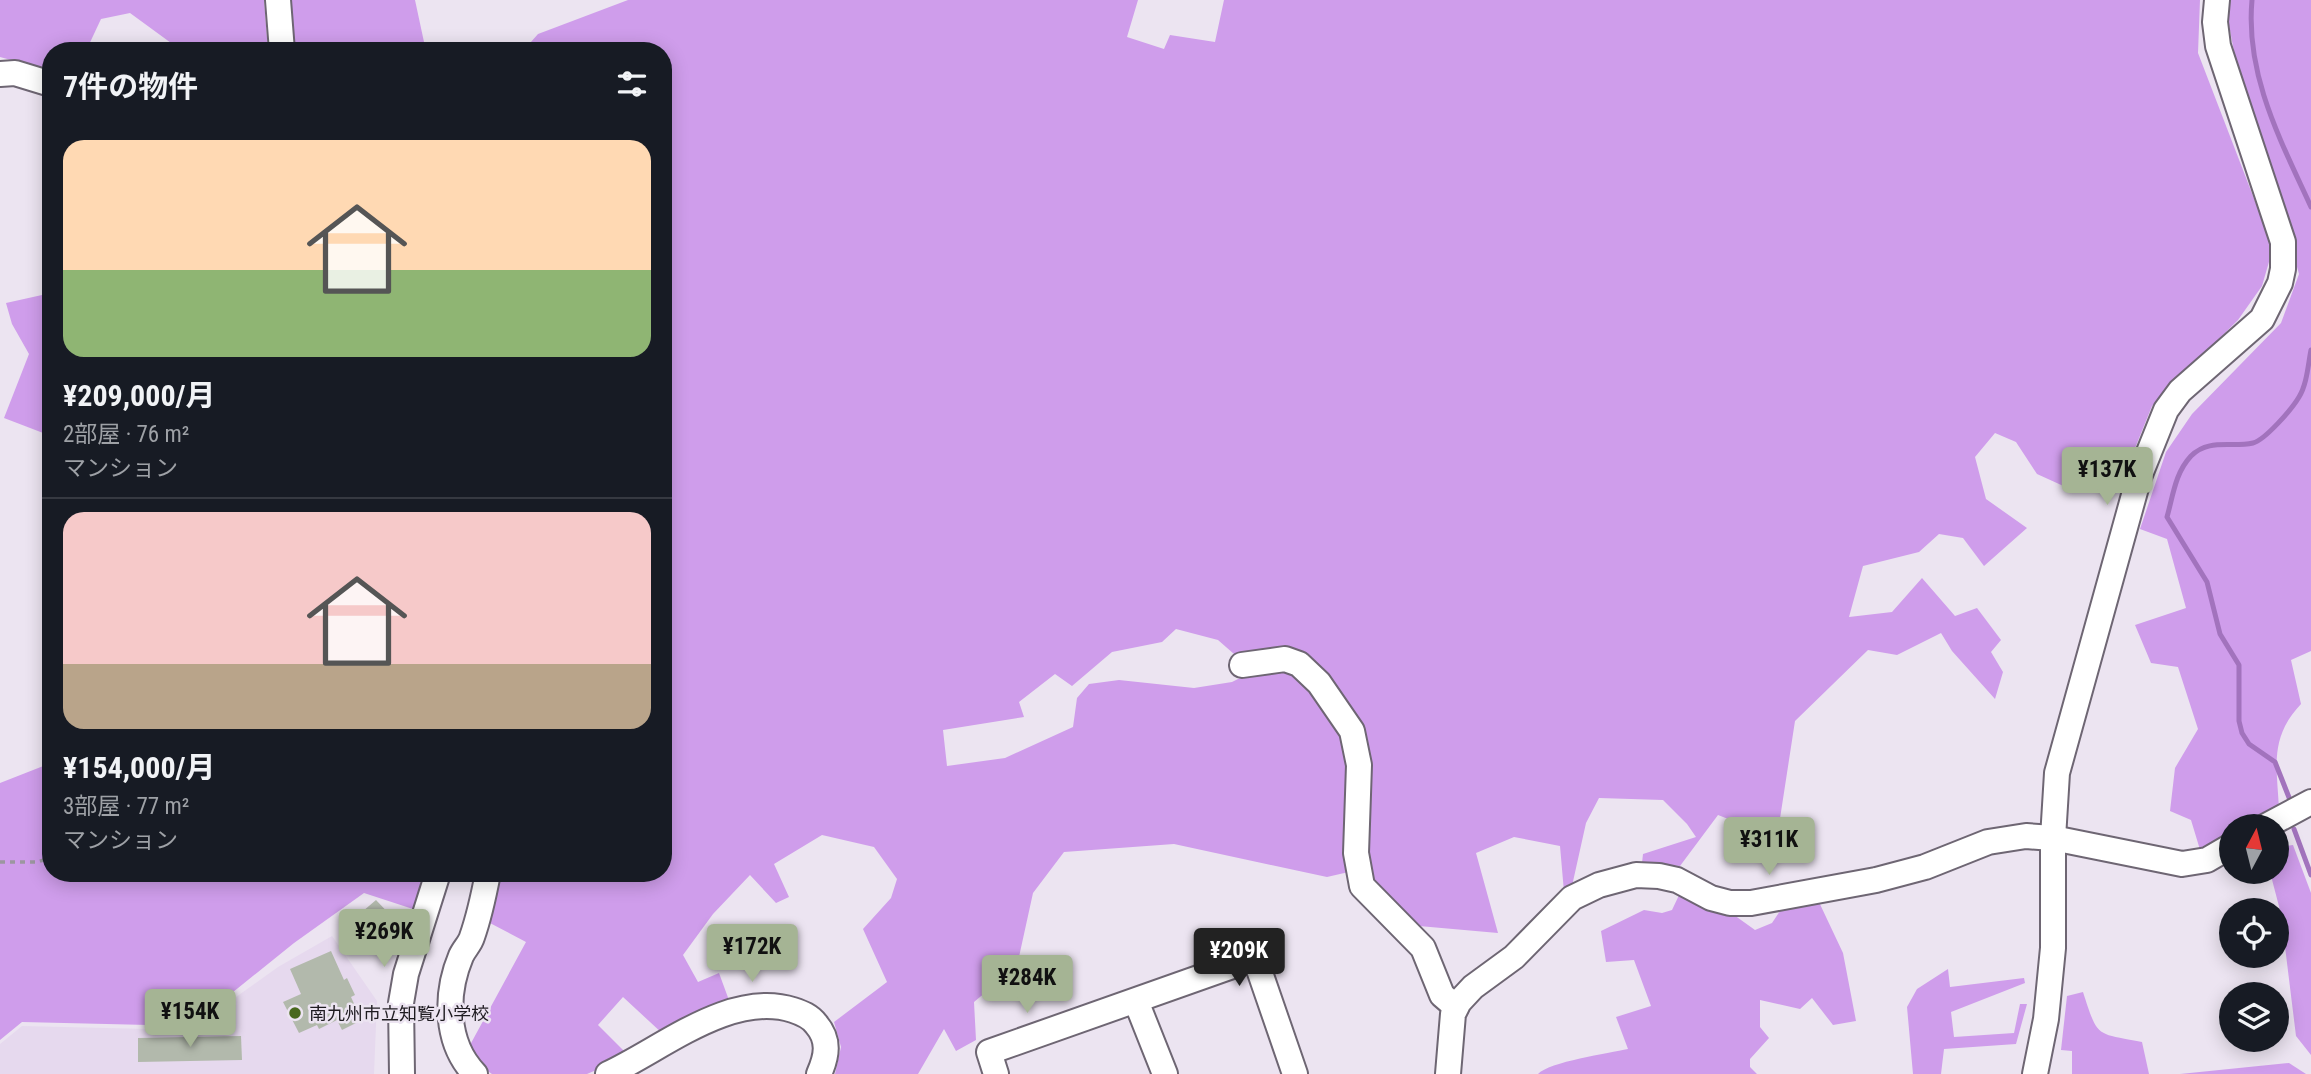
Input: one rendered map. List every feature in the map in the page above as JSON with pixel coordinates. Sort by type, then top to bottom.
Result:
[{"type":"street","points":[[278,0],[281,42]]},
{"type":"street","points":[[2035,1074],[2046,1019],[2051,973],[2057,774],[2139,477],[2166,410],[2180,391],[2262,319],[2274,298],[2283,269],[2283,242],[2218,46],[2215,22],[2217,0]]},
{"type":"street","points":[[0,74],[15,73],[42,80]]},
{"type":"street","points":[[1242,665],[1285,659],[1300,664],[1319,683],[1352,731],[1359,765],[1356,853],[1362,886],[1423,948],[1442,995],[1456,1007]]},
{"type":"street","points":[[2289,817],[2309,810]]},
{"type":"street","points":[[1448,1074],[1453,1014],[1456,1007],[1473,987],[1514,957],[1572,898],[1611,881],[1636,874],[1660,876],[1677,880],[1711,898],[1730,903],[1751,903],[1877,880],[1925,867],[1988,842],[2036,835],[2182,864],[2207,860],[2219,853]]},
{"type":"street","points":[[402,1074],[401,1003],[406,974],[436,882]]},
{"type":"street","points":[[475,1074],[456,1048],[449,1017],[461,955],[471,940],[486,882]]},
{"type":"street","points":[[996,1074],[989,1052],[1255,958],[1295,1074]]},
{"type":"street","points":[[1136,1001],[1165,1074]]},
{"type":"street","points":[[608,1074],[694,1028],[724,1015],[762,1005],[784,1007],[803,1013],[815,1021],[824,1035],[827,1048],[819,1074]]},
{"type":"path","points":[[0,862],[42,861]]},
{"type":"shaded area","points":[[0,0],[264,0],[267,42],[170,42],[130,13],[101,19],[90,42],[42,42],[42,69],[0,57]]},
{"type":"shaded area","points":[[291,0],[415,0],[424,42],[294,42]]},
{"type":"shaded area","points":[[628,0],[1138,0],[1127,37],[1164,49],[1170,35],[1215,42],[1224,0],[2200,0],[2198,53],[2273,248],[2262,286],[2238,320],[2152,406],[2129,463],[2070,489],[2037,474],[2016,442],[1995,433],[1975,457],[1986,499],[2027,528],[1984,566],[1963,538],[1939,534],[1919,552],[1863,566],[1849,617],[1892,612],[1922,578],[1955,616],[1977,608],[2001,640],[1991,652],[2003,672],[1995,699],[1952,651],[1941,633],[1897,655],[1868,650],[1795,721],[1777,838],[1718,815],[1680,866],[1642,863],[1643,854],[1696,837],[1663,800],[1599,798],[1586,823],[1572,886],[1564,892],[1560,846],[1514,837],[1476,853],[1498,933],[1419,926],[1353,871],[1327,877],[1174,844],[1064,852],[1033,893],[1017,966],[974,1002],[976,1040],[956,1051],[944,1029],[918,1074],[835,1074],[841,1047],[834,1022],[887,982],[863,929],[891,898],[897,879],[874,847],[822,835],[774,864],[789,897],[776,903],[750,875],[713,914],[683,955],[698,982],[719,973],[730,1003],[663,1034],[623,997],[598,1025],[629,1056],[587,1074],[492,1074],[479,1065],[470,1045],[526,942],[488,922],[495,882],[672,882],[672,42],[531,42],[538,34]],"holes":[[[1176,629],[1218,640],[1234,654],[1276,660],[1232,682],[1194,688],[1119,680],[1089,684],[1077,698],[1073,727],[1005,758],[947,766],[943,730],[1024,717],[1019,702],[1055,674],[1072,686],[1112,652],[1162,642]]]},
{"type":"shaded area","points":[[2230,0],[2311,0],[2311,651],[2291,660],[2301,704],[2279,741],[2279,809],[2270,814],[2219,814],[2219,843],[2201,853],[2191,820],[2170,811],[2175,768],[2198,729],[2178,667],[2151,663],[2135,625],[2186,608],[2167,539],[2140,529],[2166,452],[2192,414],[2281,323],[2299,274],[2268,163],[2237,67],[2227,15]]},
{"type":"shaded area","points":[[42,295],[42,433],[4,418],[29,354],[12,324],[6,303]]},
{"type":"shaded area","points":[[42,767],[42,882],[421,882],[416,910],[364,893],[294,943],[191,1026],[22,1022],[0,1040],[0,783]]},
{"type":"shaded area","points":[[2293,845],[2311,893],[2311,1055],[2296,1036],[2288,968],[2289,898],[2277,898],[2273,884],[2289,884],[2289,846]]},
{"type":"shaded area","points":[[1681,891],[1734,915],[1755,930],[1772,923],[1782,908],[1818,900],[1843,953],[1856,1021],[1833,1025],[1812,998],[1800,1009],[1760,1000],[1760,1027],[1769,1038],[1750,1059],[1750,1067],[1757,1074],[1538,1074],[1566,1062],[1628,1049],[1616,1017],[1651,1006],[1634,960],[1606,962],[1601,931],[1644,910],[1662,913],[1672,910]]},
{"type":"shaded area","name":"南九州市立知覧小学校","points":[[332,936],[377,1001],[374,1074],[0,1074],[0,1044],[22,1026],[190,1030],[278,967]]},
{"type":"shaded area","points":[[1948,969],[1950,987],[2024,978],[2025,983],[1951,1012],[1954,1037],[2014,1033],[2020,1004],[2027,1004],[2016,1044],[1944,1049],[1941,1074],[1913,1074],[1907,1007],[1917,989]]},
{"type":"shaded area","points":[[2083,992],[2092,1018],[2100,1031],[2142,1042],[2149,1074],[2072,1074],[2072,1051],[2061,1050],[2067,996]]},
{"type":"shaded area","points":[[2289,1063],[2306,1074],[2180,1074]]},
{"type":"building","points":[[376,900],[395,920],[368,943],[356,935],[351,939],[342,929]]},
{"type":"building","points":[[331,951],[344,980],[347,978],[355,995],[351,997],[356,1008],[350,1011],[356,1023],[342,1030],[337,1020],[319,1029],[317,1025],[299,1033],[283,1002],[301,994],[290,969]]},
{"type":"building","points":[[241,1036],[242,1060],[138,1062],[138,1038]]},
{"type":"waterway","points":[[2252,0],[2251,28],[2260,81],[2277,132],[2311,207]]},
{"type":"waterway","points":[[2290,800],[2275,762],[2249,744],[2242,733],[2239,721],[2239,665],[2220,634],[2207,582],[2167,517],[2178,477],[2198,450],[2213,445],[2253,443],[2285,416],[2302,392],[2311,350]]},
{"type":"waterway","points":[[2294,829],[2311,875]]},
{"type":"place","name":"南九州市立知覧小学校","points":[[295,1013]]}]
